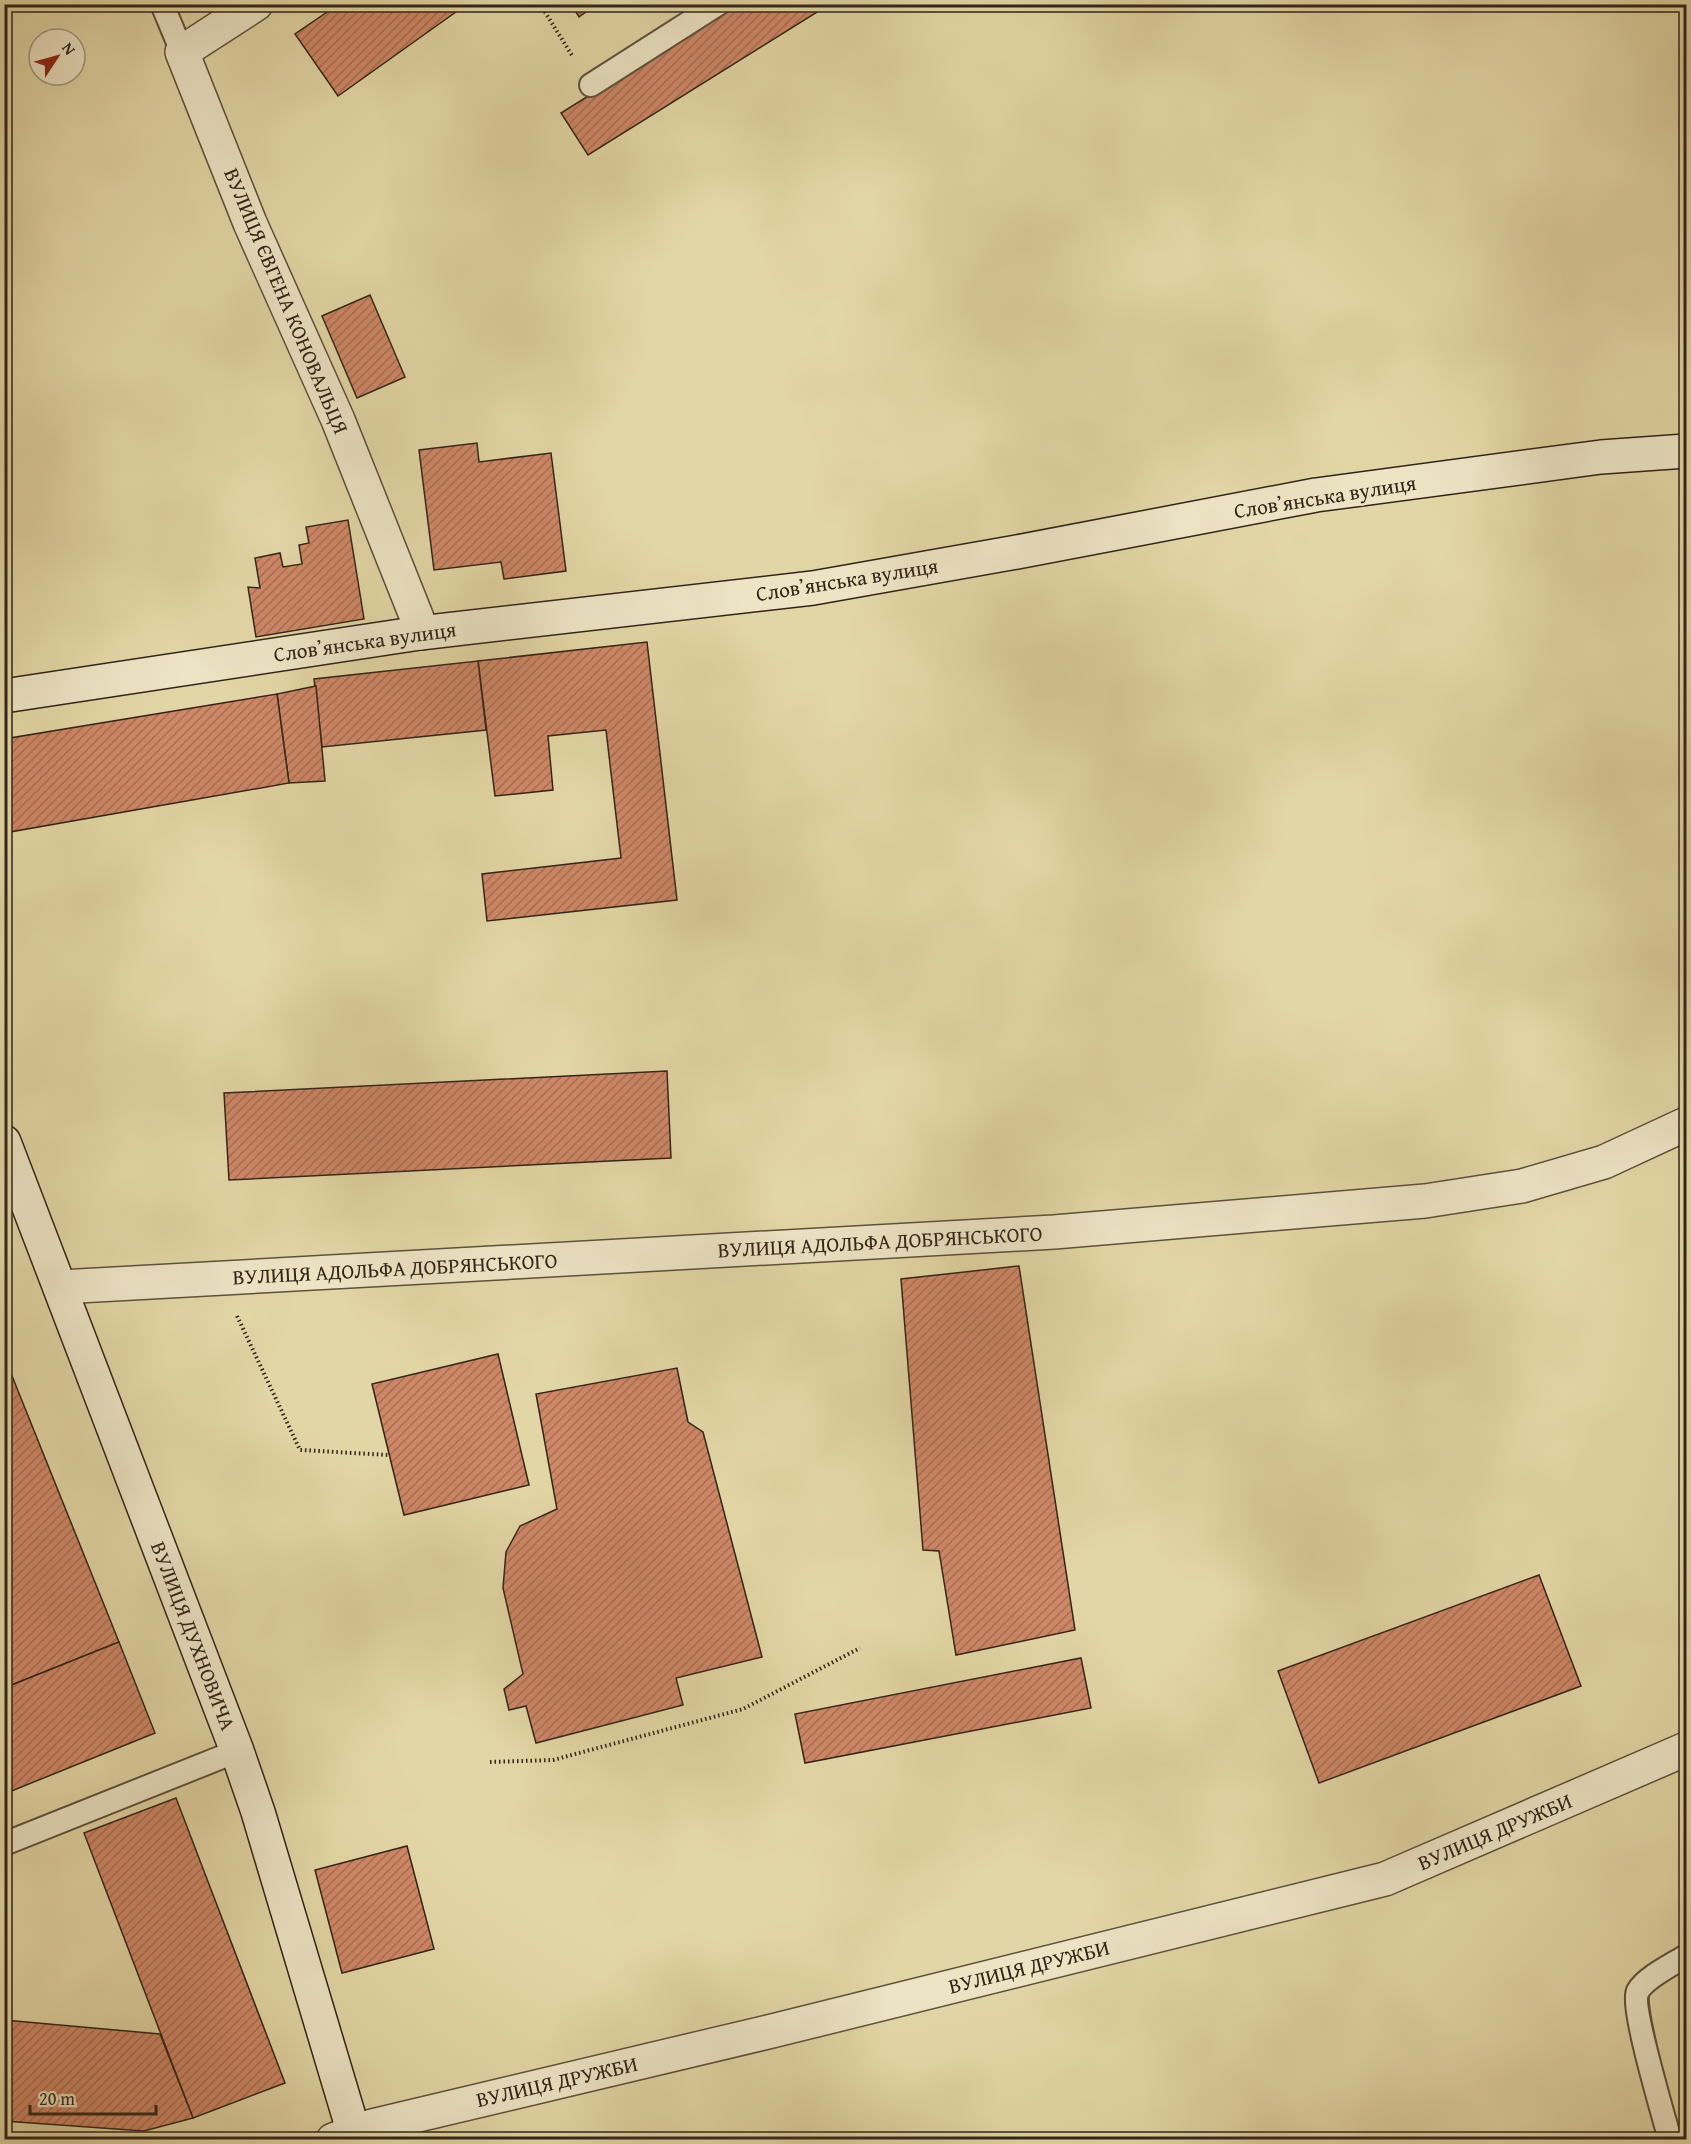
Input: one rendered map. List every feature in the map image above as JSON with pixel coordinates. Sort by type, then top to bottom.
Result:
[{"type":"street","points":[[182,52],[256,4]]},
{"type":"street","name":"ВУЛИЦЯ ЄВГЕНА КОНОВАЛЬЦЯ","points":[[182,52],[250,223],[338,420],[417,618],[420,633]]},
{"type":"street","name":"Словʼянська вулиця","points":[[4,696],[420,633],[813,588],[1316,495],[1601,457],[1686,451]]},
{"type":"street","name":"ВУЛИЦЯ АДОЛЬФА ДОБРЯНСЬКОГО","points":[[60,1287],[1054,1232],[1425,1201],[1522,1186],[1604,1162],[1686,1124]]},
{"type":"street","name":"ВУЛИЦЯ ДУХНОВИЧА","points":[[4,1142],[237,1751],[261,1823],[348,2137]]},
{"type":"street","name":"ВУЛИЦЯ ДРУЖБИ","points":[[348,2137],[372,2126],[772,2031],[1385,1878],[1686,1749]]},
{"type":"lane","points":[[162,4],[182,52]]},
{"type":"lane","points":[[591,85],[718,4]]},
{"type":"lane","points":[[4,1844],[237,1751]]},
{"type":"lane","points":[[1670,2139],[1643,2037],[1635,1997],[1639,1988],[1686,1956]]},
{"type":"path","points":[[540,4],[591,85]]},
{"type":"path","points":[[216,1279],[245,1331],[300,1450],[389,1455]]},
{"type":"path","points":[[490,1762],[553,1760],[743,1709],[860,1648]]},
{"type":"building","points":[[339,4],[467,4],[338,96],[295,34]]},
{"type":"building","points":[[571,4],[597,4],[579,17]]},
{"type":"building","points":[[735,4],[830,4],[588,155],[561,113]]},
{"type":"building","points":[[370,295],[405,377],[357,398],[322,316]]},
{"type":"building","points":[[477,443],[479,462],[551,453],[566,571],[504,579],[501,562],[434,570],[419,450]]},
{"type":"building","points":[[348,520],[364,619],[256,637],[248,587],[260,588],[255,558],[280,553],[283,567],[302,564],[299,545],[309,543],[306,527]]},
{"type":"building","points":[[647,642],[677,900],[487,921],[482,874],[621,858],[606,730],[548,736],[553,790],[495,796],[478,661]]},
{"type":"building","points":[[478,661],[486,730],[322,747],[314,679]]},
{"type":"building","points":[[316,686],[325,781],[289,783],[277,694]]},
{"type":"building","points":[[277,694],[289,783],[4,833],[4,739]]},
{"type":"building","points":[[667,1071],[671,1158],[229,1180],[224,1093]]},
{"type":"building","points":[[1019,1266],[1075,1630],[956,1655],[939,1551],[923,1550],[901,1279]]},
{"type":"building","points":[[498,1354],[529,1485],[404,1515],[372,1384]]},
{"type":"building","points":[[4,1356],[119,1642],[4,1688]]},
{"type":"building","points":[[677,1368],[688,1422],[703,1432],[762,1657],[676,1678],[683,1705],[536,1743],[526,1706],[509,1710],[504,1689],[523,1674],[503,1588],[506,1552],[520,1526],[557,1509],[536,1394]]},
{"type":"building","points":[[1539,1575],[1581,1686],[1319,1783],[1278,1671]]},
{"type":"building","points":[[119,1642],[155,1733],[9,1792],[4,1781],[4,1688]]},
{"type":"building","points":[[1081,1658],[1091,1708],[805,1763],[795,1714]]},
{"type":"building","points":[[176,1798],[285,2083],[193,2118],[84,1833]]},
{"type":"building","points":[[407,1846],[434,1949],[342,1973],[315,1870]]},
{"type":"building","points":[[4,2020],[160,2034],[193,2118],[144,2131],[4,2121]]}]
